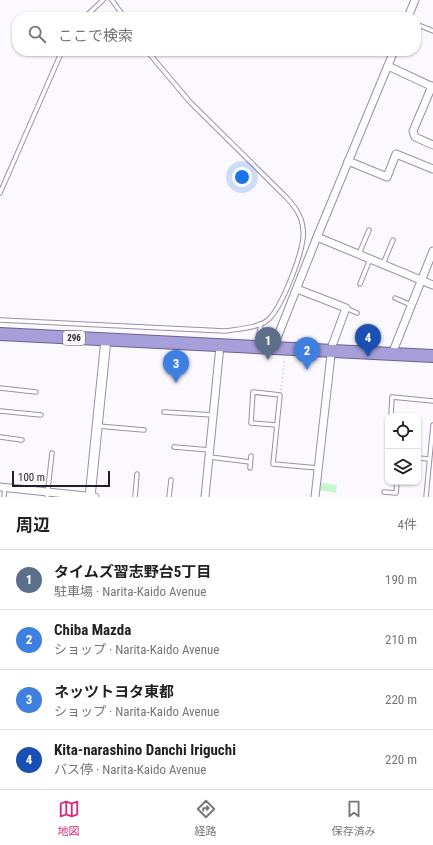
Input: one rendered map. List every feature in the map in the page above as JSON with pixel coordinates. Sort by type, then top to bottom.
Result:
[{"type":"highway","name":"296","points":[[0,334],[433,356]]},
{"type":"street","points":[[410,12],[415,0]]},
{"type":"street","points":[[273,348],[392,56]]},
{"type":"street","points":[[388,66],[432,87],[413,131],[415,137],[433,145]]},
{"type":"street","points":[[348,161],[387,177],[396,154],[433,170]]},
{"type":"street","points":[[317,237],[433,285]]},
{"type":"street","points":[[392,354],[433,251]]},
{"type":"street","points":[[296,289],[346,308],[331,351],[315,497]]},
{"type":"street","points":[[90,497],[106,339]]},
{"type":"street","points":[[205,497],[220,346]]},
{"type":"street","points":[[2,487],[25,493],[95,497]]},
{"type":"lane","points":[[90,12],[103,0]]},
{"type":"lane","points":[[112,0],[120,12]]},
{"type":"lane","points":[[421,26],[433,31]]},
{"type":"lane","points":[[0,193],[60,56]]},
{"type":"lane","points":[[0,320],[225,331],[261,324],[268,320],[276,310],[285,292],[304,240],[298,210],[190,102],[151,56]]},
{"type":"lane","points":[[359,254],[369,230]]},
{"type":"lane","points":[[383,264],[393,240]]},
{"type":"lane","points":[[360,284],[370,258]]},
{"type":"lane","points":[[395,298],[411,305]]},
{"type":"lane","points":[[346,308],[357,313]]},
{"type":"lane","points":[[256,348],[261,324]]},
{"type":"lane","points":[[0,388],[36,392]]},
{"type":"lane","points":[[277,425],[251,423],[253,392],[280,394],[277,425],[273,464],[318,468]]},
{"type":"lane","points":[[391,413],[392,397],[433,401]]},
{"type":"lane","points":[[0,411],[41,415]]},
{"type":"lane","points":[[164,412],[213,415]]},
{"type":"lane","points":[[426,497],[433,425]]},
{"type":"lane","points":[[98,426],[144,430]]},
{"type":"lane","points":[[0,438],[22,440]]},
{"type":"lane","points":[[174,447],[250,462]]},
{"type":"lane","points":[[47,494],[52,453]]},
{"type":"lane","points":[[250,468],[251,456]]},
{"type":"lane","points":[[421,458],[429,459]]},
{"type":"lane","points":[[135,497],[137,474]]},
{"type":"lane","points":[[169,497],[171,480]]},
{"type":"lane","points":[[384,492],[396,493],[397,485]]},
{"type":"lane","points":[[2,487],[4,497]]},
{"type":"path","points":[[280,394],[285,354]]},
{"type":"green space","points":[[319,482],[337,485],[336,493],[318,490]]},
{"type":"place","name":"Kita-narashino Danchi Iriguchi","points":[[368,357]]},
{"type":"place","name":"タイムズ習志野台5丁目","points":[[268,360]]},
{"type":"place","name":"Chiba Mazda","points":[[307,370]]},
{"type":"place","name":"ネッツトヨタ東都","points":[[176,383]]}]
